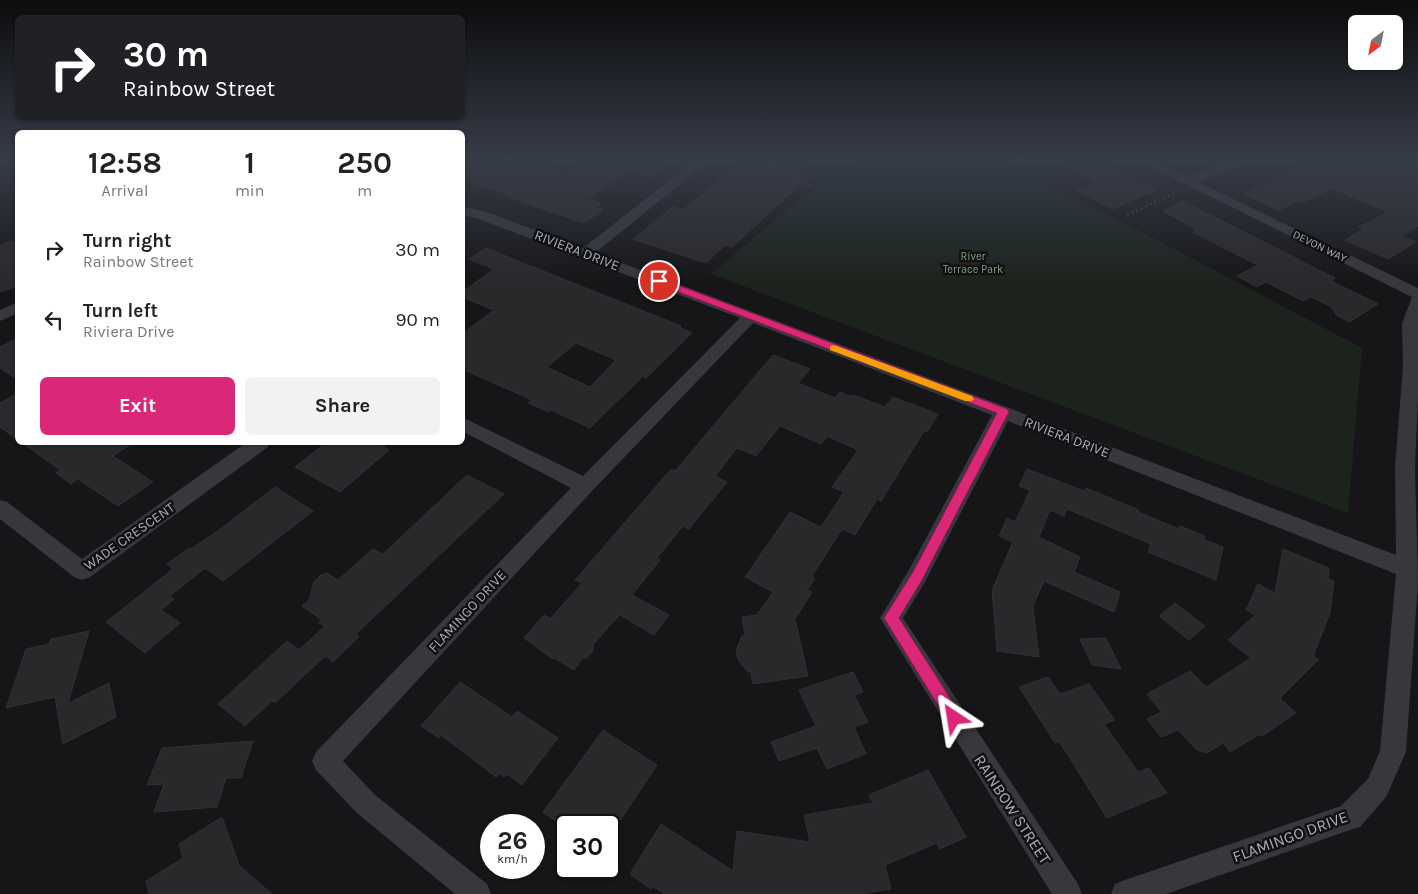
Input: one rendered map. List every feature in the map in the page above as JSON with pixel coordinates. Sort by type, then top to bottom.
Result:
[{"type":"street","points":[[586,253],[652,201]]},
{"type":"street","name":"DEVON WAY","points":[[1227,201],[1418,294]]},
{"type":"street","name":"RIVIERA DRIVE","points":[[465,212],[479,214],[586,253],[1413,571]]},
{"type":"street","name":"FLAMINGO DRIVE","points":[[1124,894],[1350,817],[1377,788],[1393,752],[1413,571],[1405,467],[1414,367],[1410,324],[1418,299]]},
{"type":"street","points":[[0,316],[15,308]]},
{"type":"street","name":"FLAMINGO DRIVE","points":[[477,894],[366,804],[325,761],[585,486],[750,317]]},
{"type":"street","name":"RAINBOW STREET","points":[[1003,412],[917,576],[891,618],[1068,894]]},
{"type":"street","points":[[465,425],[585,486]]},
{"type":"street","name":"WADE CRESCENT","points":[[0,508],[82,571],[257,445]]},
{"type":"path","points":[[1127,214],[1154,201]]},
{"type":"green space","name":"River Terrace Park","points":[[798,201],[1080,201],[1362,348],[1348,513],[711,274]]},
{"type":"building","points":[[518,201],[592,201],[601,204],[596,207],[603,210],[584,223]]},
{"type":"building","points":[[694,201],[782,201],[732,247],[725,245],[706,263],[633,239],[673,207],[683,210]]},
{"type":"building","points":[[1097,201],[1132,201],[1113,209]]},
{"type":"building","points":[[1183,201],[1335,278],[1331,281],[1378,304],[1349,322],[1336,315],[1332,307],[1311,297],[1303,301],[1266,282],[1257,287],[1237,276],[1258,265],[1193,232],[1197,230],[1163,211]]},
{"type":"building","points":[[1259,201],[1307,201],[1302,203],[1298,201],[1279,210]]},
{"type":"building","points":[[1362,201],[1418,201],[1418,226],[1401,236],[1416,242],[1388,259],[1345,240],[1363,229],[1359,227],[1388,212]]},
{"type":"building","points":[[13,241],[15,245],[15,287],[0,292],[0,245]]},
{"type":"building","points":[[486,248],[681,326],[679,327],[692,333],[646,378],[643,376],[590,428],[551,410],[548,412],[528,403],[532,400],[465,370],[465,332],[494,310],[465,298],[465,290],[494,269],[469,259]],"holes":[[[576,343],[616,360],[590,387],[547,367]]]},
{"type":"building","points":[[15,340],[15,378],[0,368],[0,347]]},
{"type":"building","points":[[773,355],[810,369],[798,383],[835,398],[840,392],[885,407],[893,397],[938,414],[927,432],[924,431],[881,501],[877,499],[855,535],[842,529],[812,576],[815,578],[807,590],[812,592],[795,619],[808,676],[753,684],[751,672],[748,672],[738,660],[736,650],[742,636],[745,636],[742,617],[757,615],[773,592],[745,577],[790,512],[821,527],[844,492],[832,487],[858,450],[827,436],[821,444],[780,426],[756,456],[737,448],[715,476],[727,482],[689,529],[683,526],[657,558],[660,560],[632,595],[669,615],[654,635],[620,615],[593,645],[593,650],[587,658],[583,658],[574,670],[553,659],[524,638],[544,615],[550,619],[582,583],[575,580],[671,469],[675,471]]},
{"type":"building","points":[[15,395],[15,438],[0,427],[0,403]]},
{"type":"building","points":[[25,445],[130,445],[113,456],[153,482],[118,506],[78,479],[71,484],[56,473],[60,470]]},
{"type":"building","points":[[323,445],[382,445],[389,450],[340,492],[295,467]]},
{"type":"building","points":[[1027,469],[1084,491],[1086,488],[1179,529],[1180,526],[1205,536],[1204,540],[1223,547],[1216,580],[1148,552],[1151,544],[1067,509],[1064,516],[1050,510],[1039,537],[1080,557],[1074,572],[1120,592],[1114,612],[1044,581],[1033,606],[1039,657],[997,651],[992,590],[1013,542],[999,536],[1007,518],[1015,522],[1030,490],[1019,486]]},
{"type":"building","points":[[467,475],[504,494],[356,634],[359,637],[333,662],[325,656],[275,703],[272,701],[245,726],[218,704],[287,641],[299,650],[325,626],[319,623],[322,620],[302,606],[309,600],[314,582],[321,575],[327,573],[338,580],[373,549],[383,554]]},
{"type":"building","points":[[275,487],[313,511],[223,581],[205,568],[170,596],[174,599],[161,610],[180,623],[145,653],[106,622],[173,569],[167,564],[219,530]]},
{"type":"building","points":[[1283,549],[1329,568],[1328,579],[1334,581],[1330,613],[1313,656],[1318,660],[1280,698],[1296,713],[1262,736],[1260,734],[1230,752],[1223,743],[1207,753],[1197,750],[1178,730],[1161,737],[1147,719],[1161,712],[1147,694],[1190,671],[1206,687],[1251,658],[1228,640],[1255,615],[1246,610],[1258,584],[1275,593]]},
{"type":"building","points":[[1175,603],[1205,626],[1189,640],[1159,616]]},
{"type":"building","points":[[89,631],[68,703],[109,683],[116,717],[63,744],[55,697],[6,708],[26,649],[49,644],[51,639]]},
{"type":"building","points":[[1106,638],[1121,669],[1092,665],[1080,639]]},
{"type":"building","points":[[853,672],[863,692],[854,695],[868,722],[854,727],[866,754],[827,769],[817,748],[779,761],[771,742],[816,726],[799,690]]},
{"type":"building","points":[[1048,677],[1060,694],[1089,684],[1115,720],[1104,724],[1138,772],[1149,768],[1167,793],[1107,818],[1059,741],[1055,743],[1019,687]]},
{"type":"building","points":[[460,682],[512,717],[517,711],[558,738],[522,785],[507,774],[504,777],[499,773],[496,777],[441,735],[439,738],[421,726]]},
{"type":"building","points":[[603,730],[657,765],[620,820],[620,814],[555,814],[555,821],[543,812]]},
{"type":"building","points":[[253,741],[241,778],[226,778],[217,807],[154,812],[164,784],[147,785],[162,748]]},
{"type":"building","points":[[928,770],[966,837],[940,849],[937,843],[885,865],[891,889],[860,894],[664,894],[653,886],[651,889],[630,874],[661,824],[733,871],[737,831],[810,842],[804,815],[873,803],[869,795]]},
{"type":"building","points":[[222,817],[239,865],[272,894],[149,894],[146,881],[183,858],[179,844]]},
{"type":"slow traffic","points":[[834,348],[969,399]]},
{"type":"route","points":[[659,281],[1003,412],[917,576],[891,618],[954,718]]}]
